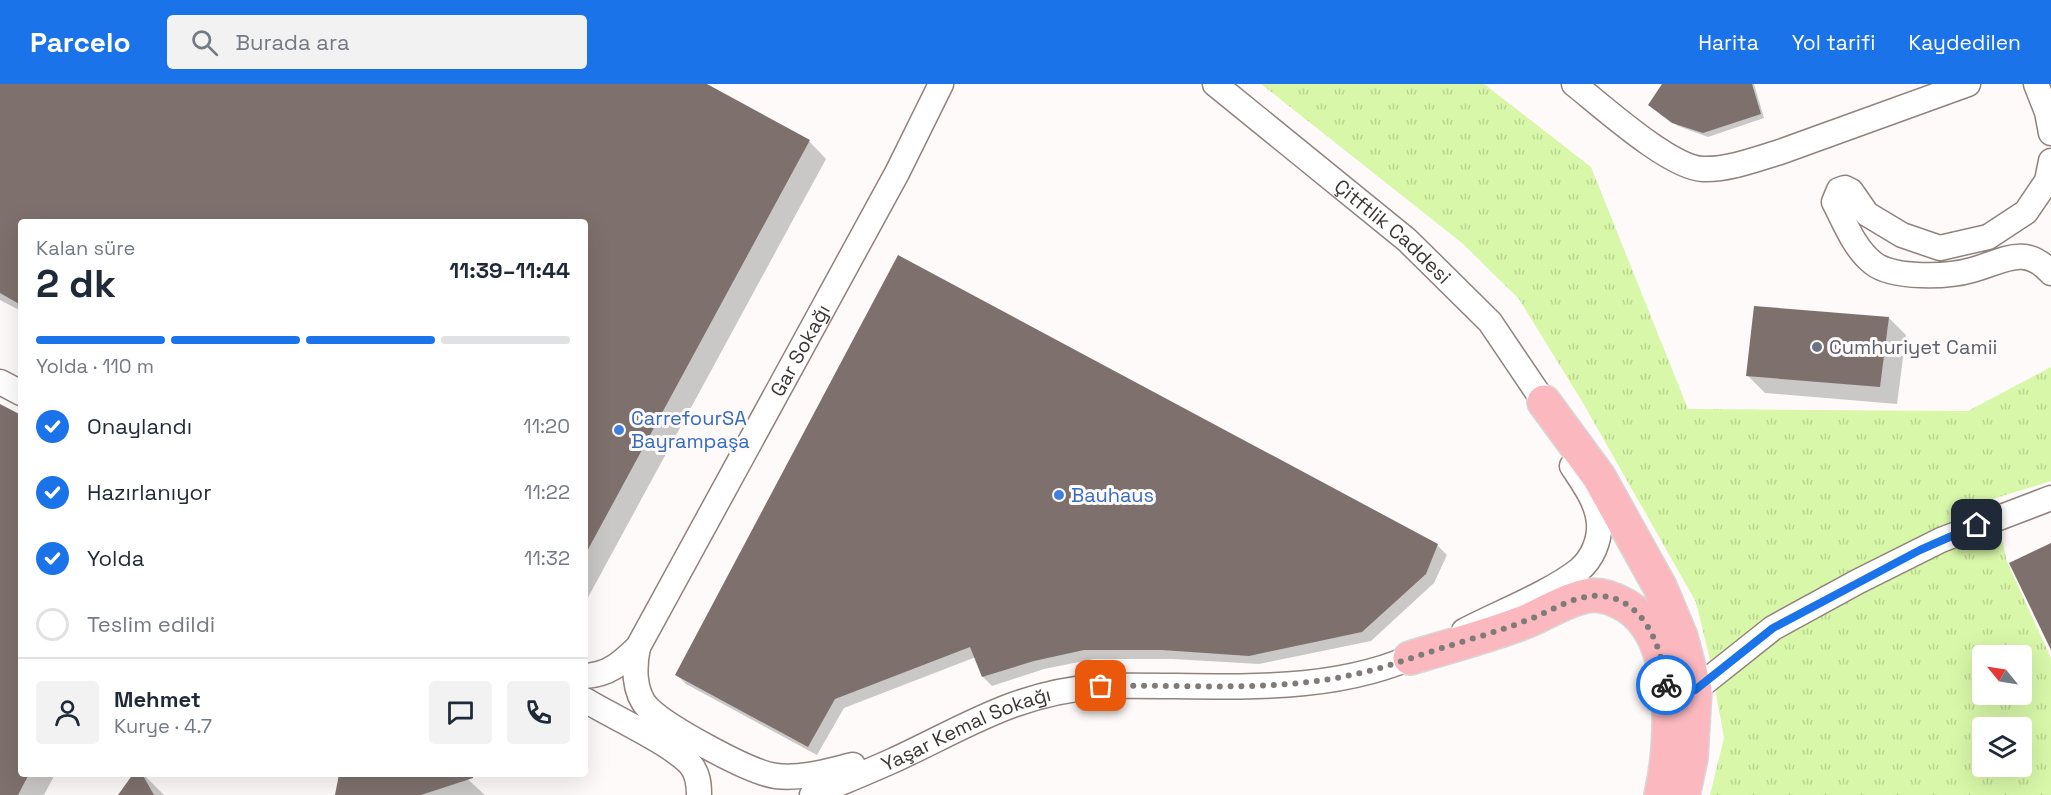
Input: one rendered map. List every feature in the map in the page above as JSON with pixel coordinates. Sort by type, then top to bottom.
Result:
[{"type":"highway","points":[[1544,402],[1599,477],[1648,564],[1681,637],[1682,697],[1692,758],[1683,795]]},
{"type":"highway","points":[[1410,658],[1525,622],[1585,596],[1602,596],[1614,599],[1634,610],[1651,631],[1665,675],[1682,697]]},
{"type":"highway","points":[[1661,795],[1668,752],[1682,697]]},
{"type":"street","name":"Gar Sokağı","points":[[638,647],[897,173],[941,84]]},
{"type":"street","name":"Çitftlik Caddesi","points":[[1215,84],[1407,240],[1490,322],[1544,402],[1564,453],[1588,491],[1597,512],[1598,542],[1591,557],[1580,569],[1410,658]]},
{"type":"street","points":[[1574,84],[1678,162],[1703,169],[1750,161],[1780,152],[1968,84]]},
{"type":"street","points":[[2036,84],[2048,112],[2051,133]]},
{"type":"street","points":[[2051,161],[2047,181],[2026,212],[1988,237],[1940,248],[1902,235],[1867,214],[1851,191],[1845,188],[1839,190],[1834,202],[1857,246],[1874,265],[1900,274],[1970,271],[2007,257],[2029,257],[2051,273]]},
{"type":"street","points":[[0,382],[18,391]]},
{"type":"street","points":[[1682,697],[1773,628],[1836,594],[1941,540],[2051,498]]},
{"type":"street","points":[[588,676],[597,676],[617,667],[638,647]]},
{"type":"street","points":[[638,647],[634,666],[638,688],[647,707],[730,759],[761,774],[801,777],[865,762],[893,760]]},
{"type":"street","name":"Yaşar Kemal Sokağı","points":[[812,795],[893,760],[991,712],[1030,698],[1073,688],[1314,682],[1382,668],[1410,658]]},
{"type":"street","points":[[588,702],[673,750],[692,765],[699,780],[699,795]]},
{"type":"green space","points":[[1261,84],[1484,84],[1591,167],[1688,409],[1968,411],[2051,367],[2051,481],[1993,499],[2007,562],[2051,658],[2051,795],[1710,795],[1724,738],[1710,660],[1696,602],[1583,403],[1519,299],[1462,243]]},
{"type":"building","name":"CarrefourSA Bayrampaşa","points":[[0,84],[707,84],[810,140],[588,549],[588,219],[18,219],[18,303],[0,293]]},
{"type":"building","points":[[1662,84],[1752,84],[1761,114],[1703,133],[1672,123],[1648,105]]},
{"type":"building","name":"Bauhaus","points":[[898,255],[1438,544],[1426,574],[1362,632],[1249,656],[1162,650],[1084,650],[1034,661],[982,677],[970,647],[835,699],[808,747],[675,675]]},
{"type":"building","name":"Cumhuriyet Camii","points":[[1754,306],[1889,317],[1880,387],[1746,376]]},
{"type":"building","points":[[0,404],[18,413],[18,777],[27,777],[18,795],[0,795]]},
{"type":"building","points":[[2051,543],[2051,650],[2009,563]]},
{"type":"building","points":[[131,777],[144,777],[154,795],[118,795]]},
{"type":"building","points":[[338,777],[473,777],[421,795],[335,795]]},
{"type":"way so far","points":[[1101,686],[1261,685],[1314,682],[1354,675],[1525,622],[1585,596],[1614,599],[1634,610],[1651,631],[1659,651],[1666,685]]},
{"type":"place","name":"Cumhuriyet Camii","points":[[1817,347]]},
{"type":"place","name":"CarrefourSA Bayrampaşa","points":[[619,430]]},
{"type":"place","name":"Bauhaus","points":[[1059,495]]},
{"type":"route","points":[[1666,685],[1668,703],[1695,690],[1773,628],[1920,550],[1977,525]]}]
